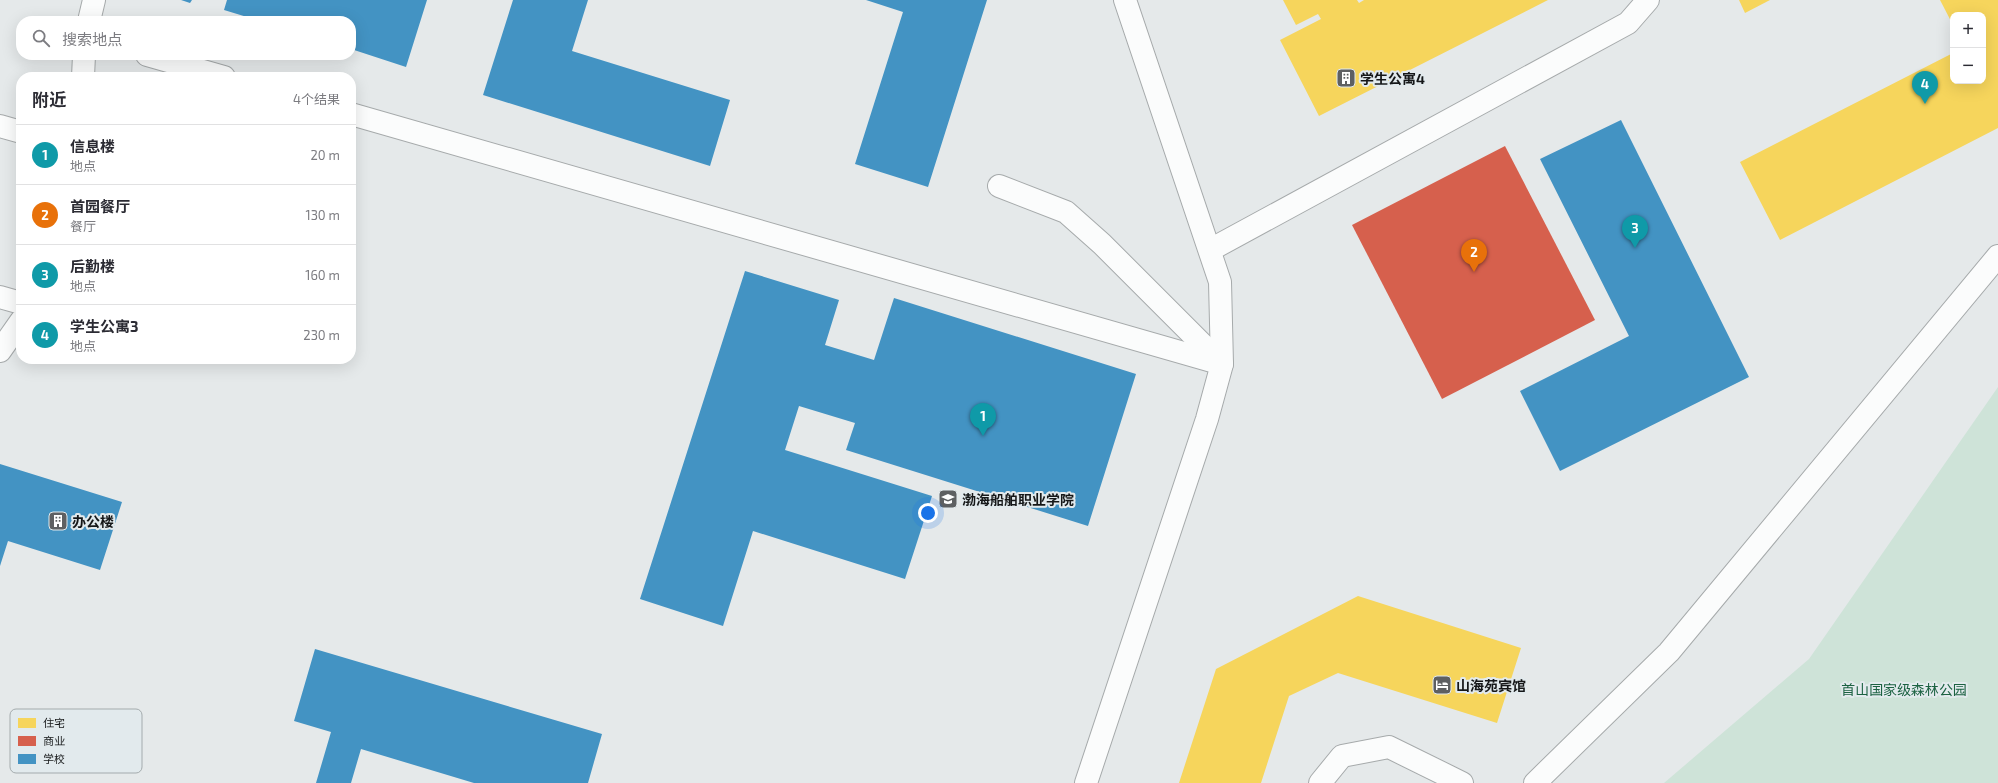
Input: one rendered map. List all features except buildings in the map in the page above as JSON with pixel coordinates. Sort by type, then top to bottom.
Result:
[{"type":"street","points":[[89,16],[94,0]]},
{"type":"street","points":[[1086,783],[1207,419],[1222,364],[1220,282],[1125,0]]},
{"type":"street","points":[[1210,250],[1628,22],[1648,0]]},
{"type":"street","points":[[83,72],[84,60]]},
{"type":"street","points":[[164,60],[206,72]]},
{"type":"street","points":[[356,115],[1222,364]]},
{"type":"street","points":[[0,126],[16,131]]},
{"type":"street","points":[[999,186],[1066,212],[1102,244],[1222,364]]},
{"type":"street","points":[[1535,783],[1669,652],[1998,256]]},
{"type":"street","points":[[0,297],[16,302]]},
{"type":"street","points":[[0,351],[16,328]]},
{"type":"street","points":[[1320,783],[1342,756],[1389,748],[1462,783]]},
{"type":"green space","name":"首山国家级森林公园","points":[[1998,387],[1998,783],[1664,783],[1809,659]]},
{"type":"place","name":"学生公寓4","points":[[1346,78]]},
{"type":"place","name":"学生公寓3","points":[[1925,104]]},
{"type":"place","name":"后勤楼","points":[[1635,248]]},
{"type":"place","name":"首园餐厅","points":[[1474,272]]},
{"type":"place","name":"信息楼","points":[[983,436]]},
{"type":"place","name":"渤海船舶职业学院","points":[[948,499]]},
{"type":"place","name":"办公楼","points":[[58,521]]},
{"type":"place","name":"山海苑宾馆","points":[[1442,685]]}]
